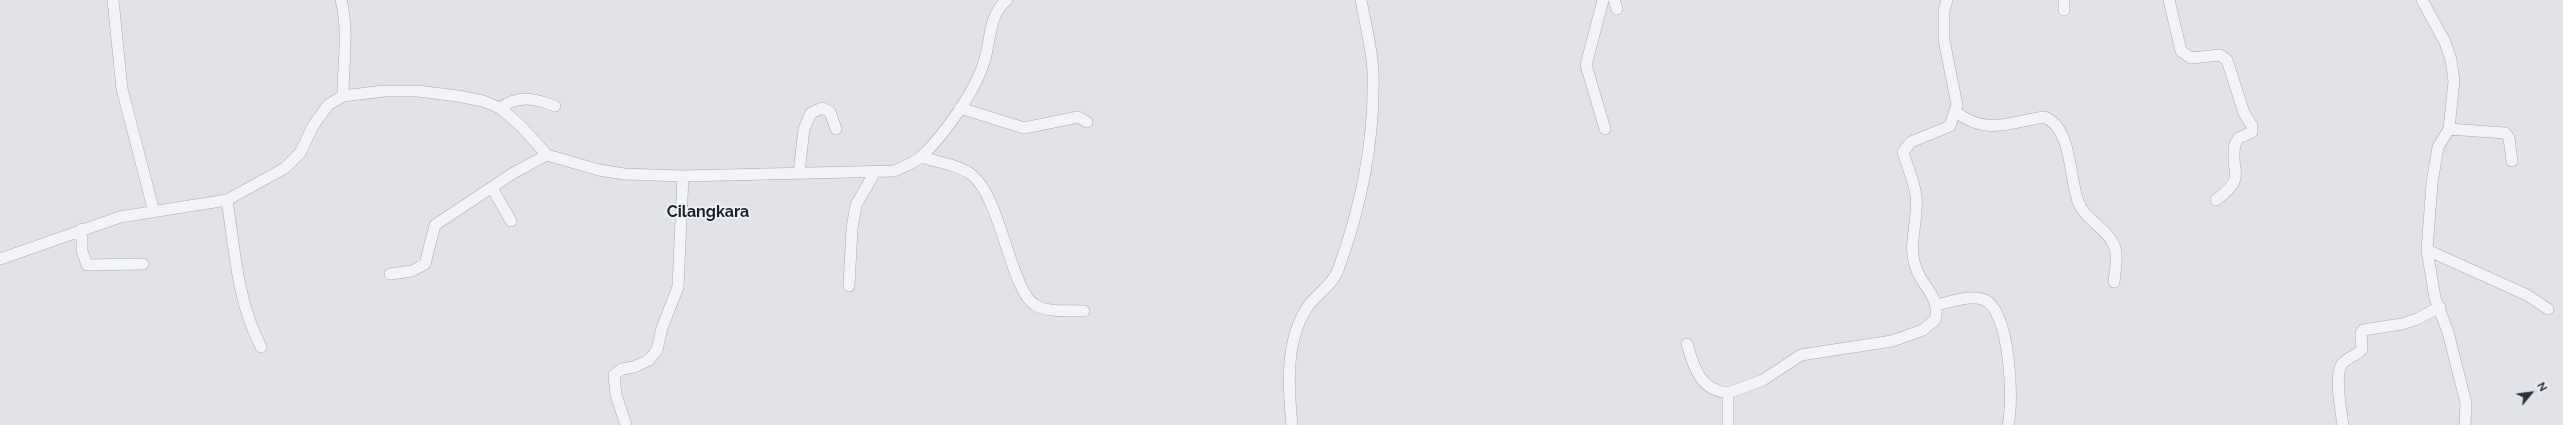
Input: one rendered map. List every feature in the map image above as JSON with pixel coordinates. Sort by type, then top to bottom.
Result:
[{"type":"street","points":[[113,0],[122,89],[154,212]]},
{"type":"street","points":[[340,0],[346,25],[343,64],[344,96]]},
{"type":"street","points":[[0,259],[82,229],[120,217],[227,200],[285,168],[300,154],[322,113],[328,105],[344,96],[384,91],[417,91],[458,96],[500,108],[521,126],[547,155],[599,170],[624,174],[683,176],[894,171],[921,157],[968,98],[984,62],[990,32],[998,10],[1007,0]]},
{"type":"street","points":[[1292,425],[1289,399],[1291,354],[1299,321],[1311,303],[1338,272],[1368,162],[1373,70],[1362,0]]},
{"type":"street","points":[[1603,0],[1586,59],[1604,129]]},
{"type":"street","points":[[1687,344],[1694,369],[1705,383],[1716,392],[1728,394],[1763,380],[1801,355],[1876,344],[1923,330],[1935,320],[1937,305],[1930,290],[1916,269],[1913,256],[1916,196],[1903,152],[1911,142],[1950,126],[1956,112],[1957,97],[1944,40],[1944,10],[1947,0]]},
{"type":"street","points":[[2169,0],[2181,51],[2191,58],[2220,55],[2227,60],[2244,113],[2252,126],[2252,132],[2240,138],[2235,144],[2237,174],[2235,183],[2216,200]]},
{"type":"street","points":[[2422,0],[2445,42],[2451,60],[2454,80],[2449,129],[2438,146],[2432,184],[2427,250],[2435,298],[2440,307],[2466,403],[2465,425]]},
{"type":"street","points":[[500,108],[508,102],[523,98],[538,100],[555,106]]},
{"type":"street","points":[[800,173],[804,129],[810,113],[822,108],[830,112],[836,129]]},
{"type":"street","points":[[960,108],[1024,128],[1078,117],[1087,122]]},
{"type":"street","points":[[1956,112],[1970,122],[1986,126],[1994,127],[2044,117],[2051,119],[2058,126],[2069,155],[2078,202],[2086,214],[2113,243],[2117,259],[2114,282]]},
{"type":"street","points":[[2449,129],[2505,132],[2509,138],[2512,160]]},
{"type":"street","points":[[390,274],[412,271],[425,264],[435,225],[547,155]]},
{"type":"street","points":[[921,157],[967,171],[974,176],[987,198],[1016,271],[1034,305],[1042,308],[1084,310]]},
{"type":"street","points":[[849,286],[852,228],[856,205],[875,172]]},
{"type":"street","points":[[626,425],[616,395],[614,375],[622,369],[634,367],[649,360],[657,350],[662,328],[678,287],[683,176]]},
{"type":"street","points":[[492,188],[511,221]]},
{"type":"street","points":[[227,200],[236,272],[244,308],[261,347]]},
{"type":"street","points":[[82,229],[82,251],[87,265],[143,264]]},
{"type":"street","points":[[2427,250],[2527,295],[2548,309]]},
{"type":"street","points":[[1937,305],[1971,298],[1987,301],[1992,307],[2001,326],[2012,383],[2012,411],[2008,425]]},
{"type":"street","points":[[2343,425],[2339,388],[2340,367],[2362,349],[2361,333],[2364,330],[2409,321],[2440,307]]},
{"type":"street","points":[[1728,394],[1728,425]]},
{"type":"district","name":"Cilangkara","points":[[708,212]]}]
